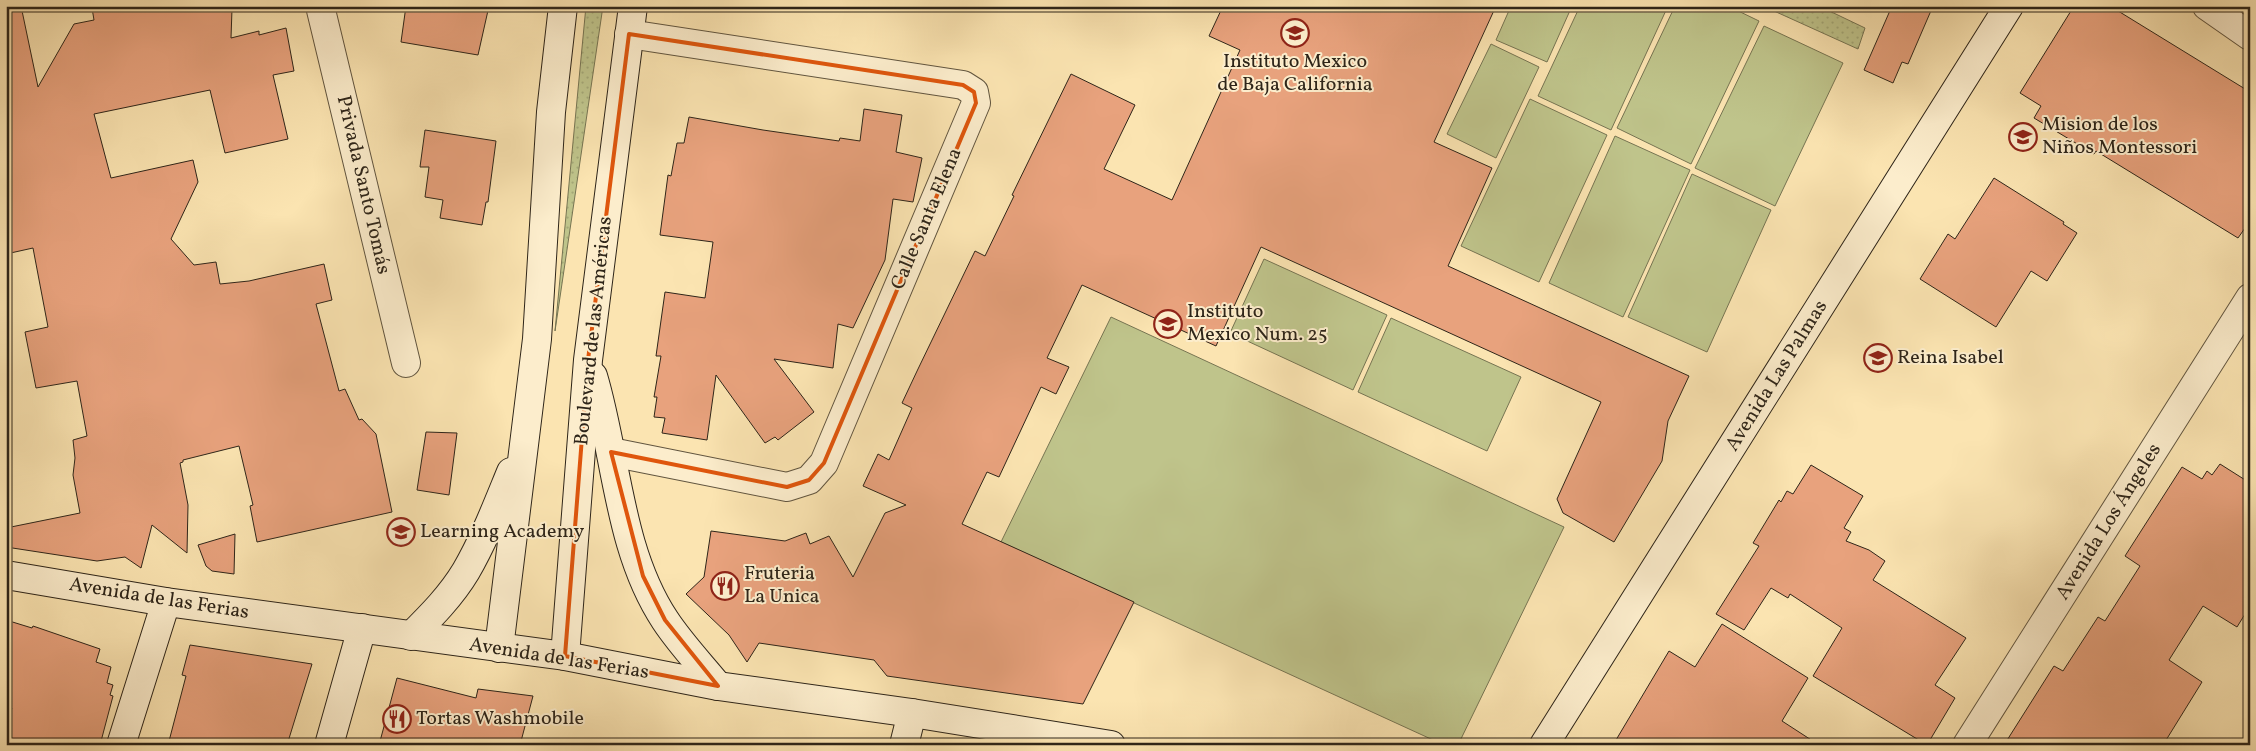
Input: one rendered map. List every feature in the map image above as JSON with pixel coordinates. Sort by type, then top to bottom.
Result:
[{"type":"main road","name":"Privada Santo Tomás","points":[[320,6],[406,363]]},
{"type":"main road","points":[[499,648],[537,338],[551,112],[563,6]]},
{"type":"main road","name":"Boulevard de las Américas","points":[[565,656],[588,360],[633,6]]},
{"type":"main road","name":"Avenida Las Palmas","points":[[1544,745],[2009,6]]},
{"type":"main road","points":[[2207,6],[2250,36]]},
{"type":"main road","name":"Calle Santa Elena","points":[[611,452],[787,487],[809,480],[824,463],[976,103],[974,92],[963,85],[629,34]]},
{"type":"main road","name":"Avenida Los Ángeles","points":[[1967,745],[2250,298]]},
{"type":"main road","points":[[588,360],[604,414],[628,530],[642,576],[665,620],[718,686]]},
{"type":"main road","points":[[411,636],[441,606],[466,572],[491,520],[524,441]]},
{"type":"main road","name":"Avenida de las Ferias","points":[[6,575],[166,602],[565,656],[718,686],[912,713],[1112,745]]},
{"type":"main road","points":[[121,745],[166,602]]},
{"type":"main road","points":[[330,745],[362,628]]},
{"type":"main road","points":[[904,745],[912,713]]},
{"type":"highlighted area","points":[[629,34],[963,85],[974,92],[976,103],[824,463],[809,480],[787,487],[611,452],[643,576],[665,620],[718,686],[565,656],[588,360]]},
{"type":"green space","points":[[586,6],[603,6],[555,331]]},
{"type":"green space","points":[[1511,6],[1572,6],[1547,62],[1496,40]]},
{"type":"green space","points":[[1580,6],[1668,6],[1611,130],[1538,96]]},
{"type":"green space","points":[[1675,6],[1728,6],[1759,21],[1691,164],[1617,128]]},
{"type":"green space","points":[[1763,6],[1819,6],[1865,28],[1858,49]]},
{"type":"green space","points":[[1764,26],[1843,63],[1775,206],[1695,168]]},
{"type":"green space","points":[[1491,44],[1539,67],[1496,158],[1447,134]]},
{"type":"green space","points":[[1530,99],[1607,135],[1539,282],[1461,246]]},
{"type":"green space","points":[[1615,136],[1690,170],[1623,317],[1549,283]]},
{"type":"green space","points":[[1692,174],[1771,210],[1707,352],[1628,317]]},
{"type":"green space","points":[[1264,259],[1387,315],[1353,390],[1230,333]]},
{"type":"green space","points":[[1111,317],[1564,527],[1458,745],[1444,745],[1001,542]]},
{"type":"green space","points":[[1391,318],[1521,377],[1487,451],[1358,392]]},
{"type":"building","points":[[6,6],[21,6],[38,87],[74,24],[94,20],[92,8],[232,9],[231,38],[259,31],[259,35],[286,28],[294,71],[273,75],[288,139],[225,153],[210,90],[94,114],[111,178],[193,160],[198,182],[171,239],[194,265],[216,262],[220,284],[249,281],[324,264],[332,300],[316,304],[339,391],[345,389],[359,420],[362,419],[376,434],[392,512],[257,542],[250,506],[253,505],[239,446],[183,460],[180,463],[188,505],[187,553],[152,525],[141,568],[125,557],[97,561],[6,547],[6,528],[80,513],[73,475],[75,458],[73,440],[87,436],[77,381],[36,388],[25,332],[48,327],[33,248],[6,254]]},
{"type":"building","points":[[406,6],[489,6],[478,55],[401,42]]},
{"type":"building","points":[[1223,6],[1496,6],[1434,142],[1492,168],[1448,266],[1689,376],[1668,421],[1662,461],[1614,542],[1563,513],[1557,499],[1601,402],[1261,247],[1216,346],[1082,285],[1047,358],[1069,367],[1056,394],[1041,387],[999,477],[987,472],[962,524],[1134,602],[1083,704],[887,676],[874,660],[759,643],[747,662],[729,635],[686,594],[704,577],[711,531],[785,541],[806,533],[810,544],[829,536],[853,577],[885,513],[906,505],[863,486],[878,454],[889,460],[912,408],[902,403],[918,369],[975,251],[985,256],[1014,196],[1012,195],[1071,74],[1135,105],[1104,169],[1172,200],[1240,50],[1209,36]]},
{"type":"building","points":[[1892,6],[1933,6],[1908,64],[1902,62],[1893,83],[1864,70]]},
{"type":"building","points":[[2074,6],[2110,6],[2250,92],[2250,221],[2238,238],[2096,151],[2094,154],[2034,118],[2041,106],[2020,93]]},
{"type":"building","points":[[864,109],[902,115],[896,152],[922,158],[913,202],[893,199],[885,260],[853,328],[838,324],[833,368],[774,359],[814,412],[778,440],[775,437],[765,443],[716,375],[707,440],[662,433],[665,418],[654,417],[657,397],[654,397],[661,356],[656,356],[665,292],[705,298],[713,242],[660,235],[668,175],[671,176],[677,143],[684,143],[689,117],[839,141],[840,138],[860,141]]},
{"type":"building","points":[[425,130],[496,141],[488,202],[486,202],[482,225],[440,218],[443,200],[425,197],[429,167],[420,167]]},
{"type":"building","points":[[1994,178],[2064,222],[2063,224],[2077,233],[2047,281],[2031,271],[1996,327],[1920,279],[1948,234],[1955,239]]},
{"type":"building","points":[[426,432],[457,433],[449,495],[417,490]]},
{"type":"building","points":[[2220,464],[2250,483],[2250,606],[2237,627],[2203,606],[2169,660],[2202,682],[2163,745],[2004,745],[2054,666],[2063,671],[2098,617],[2105,621],[2140,566],[2125,556],[2182,467],[2202,479],[2207,471],[2212,475]]},
{"type":"building","points":[[1811,465],[1863,496],[1844,528],[1851,532],[1846,541],[1869,550],[1885,561],[1873,580],[1966,638],[1935,685],[1955,698],[1927,745],[1813,676],[1842,628],[1790,594],[1788,598],[1771,588],[1744,630],[1716,614],[1759,546],[1753,543],[1779,500],[1781,502],[1787,491],[1793,494]]},
{"type":"building","points":[[235,534],[234,574],[212,571],[206,566],[198,545]]},
{"type":"building","points":[[6,620],[32,628],[33,626],[100,649],[96,662],[111,667],[107,683],[113,685],[110,695],[113,696],[100,745],[6,745],[6,728],[12,708],[6,706]]},
{"type":"building","points":[[1722,624],[1808,678],[1782,721],[1819,745],[1613,745],[1669,651],[1695,667]]},
{"type":"building","points":[[190,645],[312,664],[287,745],[168,745],[186,676],[182,675]]},
{"type":"building","points":[[397,678],[476,698],[478,689],[533,696],[520,745],[453,745],[436,741],[435,745],[379,745]]},
{"type":"place","name":"Instituto Mexico de Baja California","points":[[1295,33]]},
{"type":"place","name":"Mision de los Niños Montessori","points":[[2023,137]]},
{"type":"place","name":"Instituto Mexico Num. 25","points":[[1168,324]]},
{"type":"place","name":"Reina Isabel","points":[[1878,358]]},
{"type":"place","name":"Learning Academy","points":[[401,532]]},
{"type":"place","name":"Fruteria La Unica","points":[[725,586]]},
{"type":"place","name":"Tortas Washmobile","points":[[397,719]]}]
